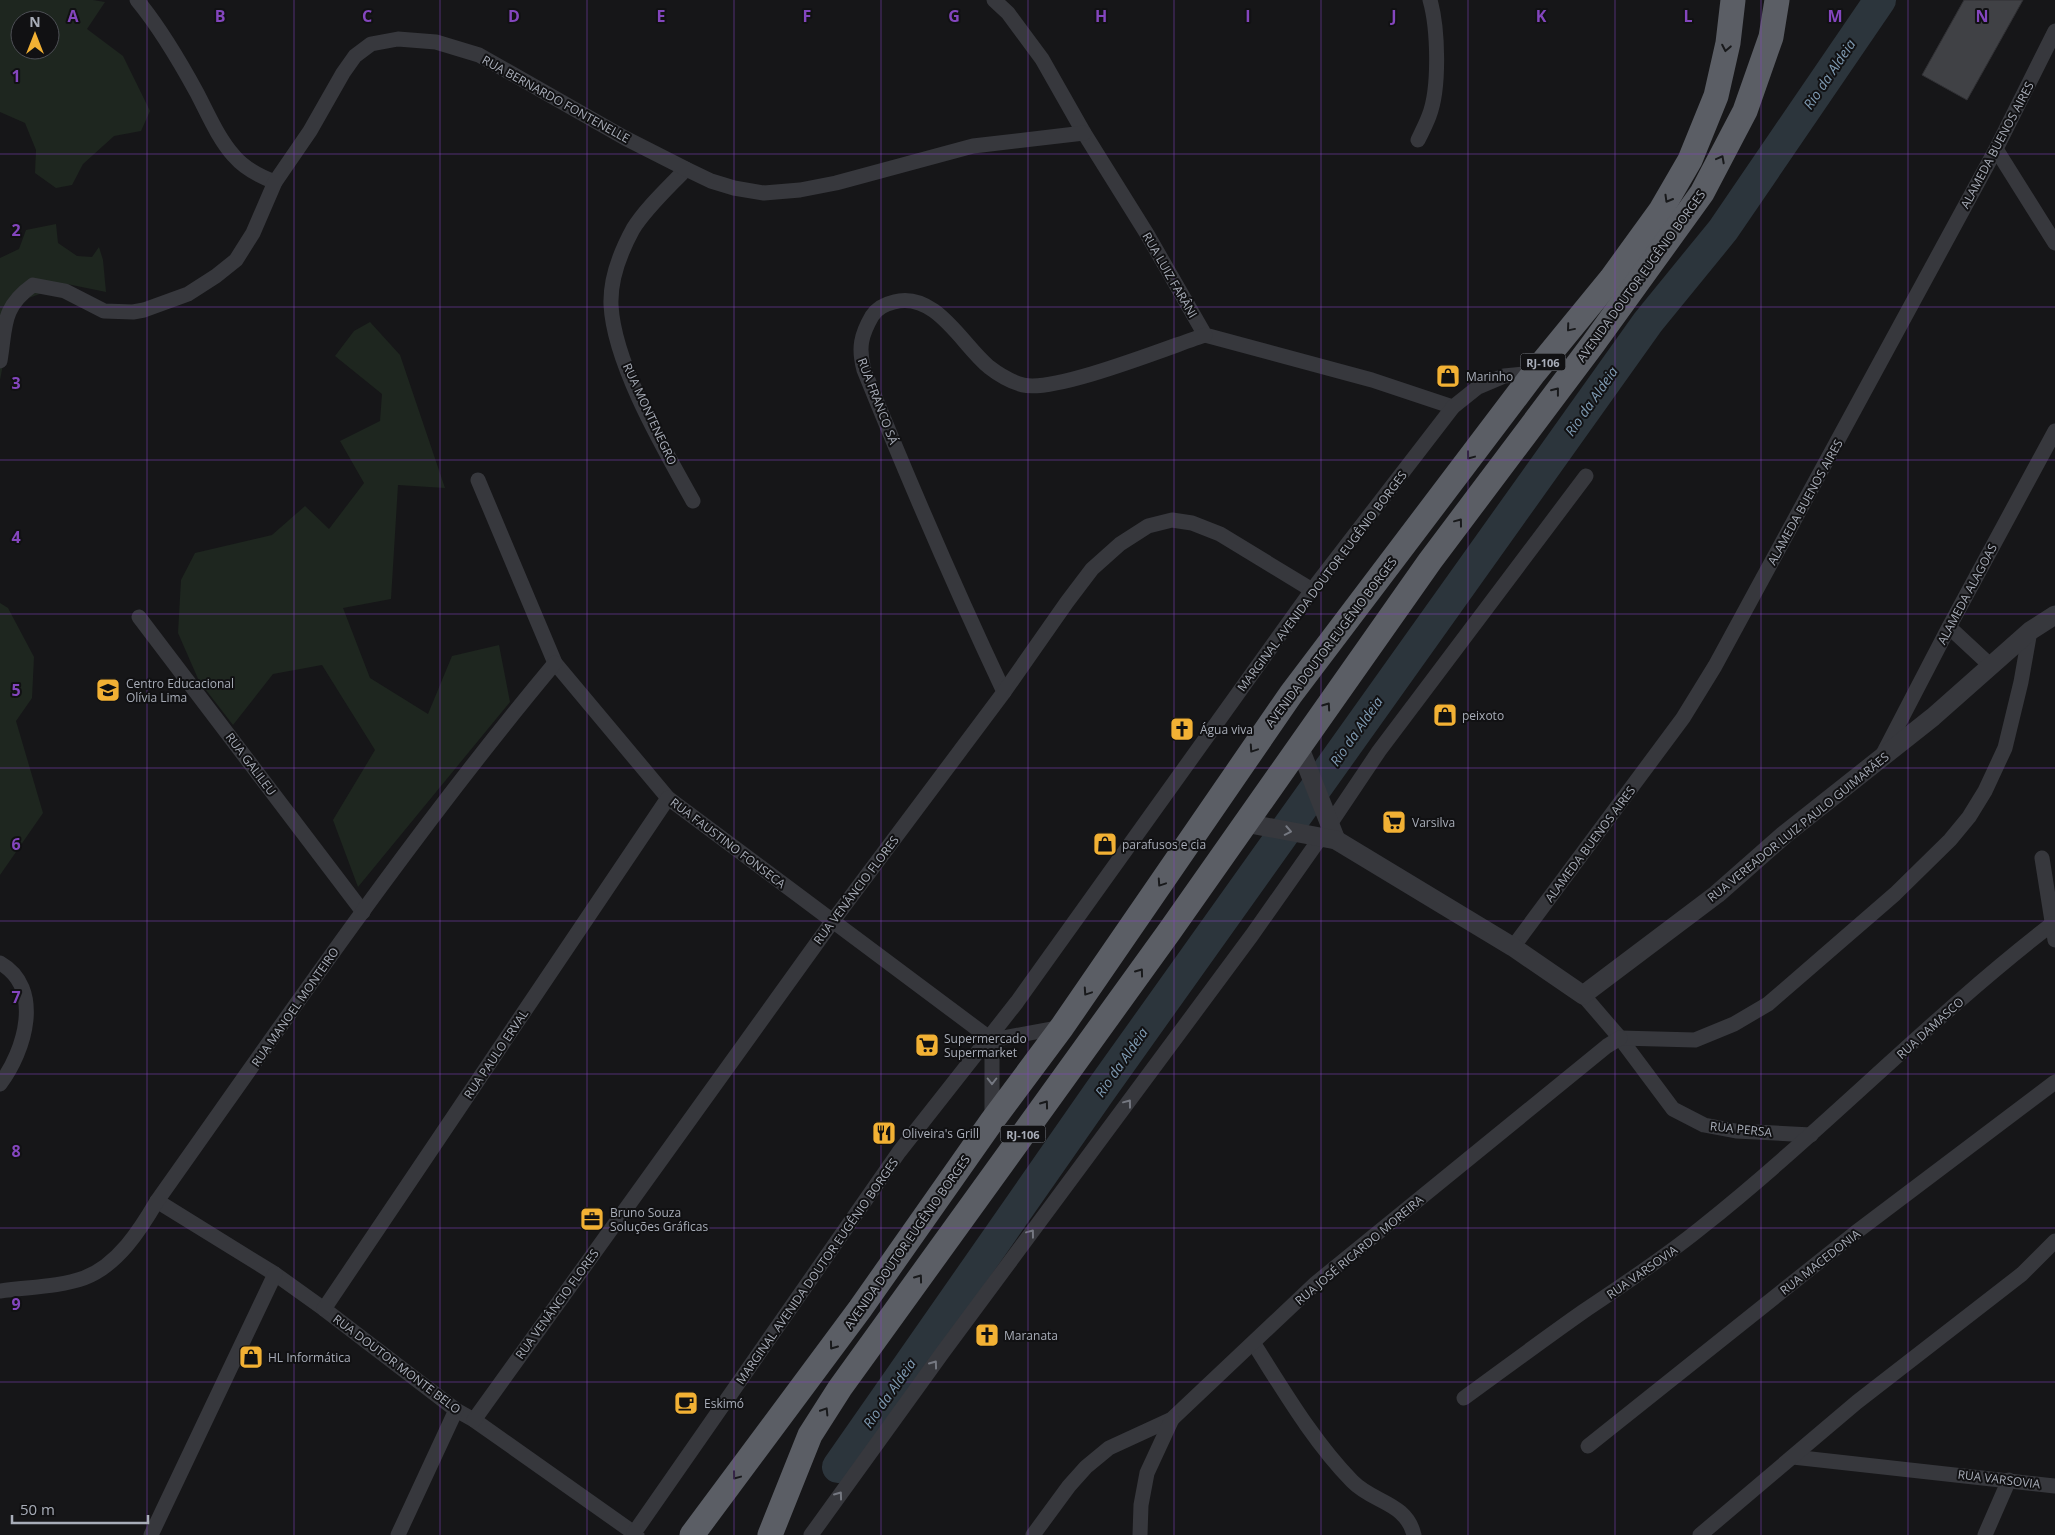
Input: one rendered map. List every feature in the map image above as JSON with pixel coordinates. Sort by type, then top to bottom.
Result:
[{"type":"highway","name":"AVENIDA DOUTOR EUGÊNIO BORGES","points":[[692,1535],[860,1309],[992,1121],[1062,1027],[1291,694],[1534,373],[1662,210],[1690,160],[1716,96],[1728,43],[1732,0]]},
{"type":"highway","name":"AVENIDA DOUTOR EUGÊNIO BORGES","points":[[770,1535],[810,1435],[840,1388],[1169,932],[1255,825],[1299,746],[1430,561],[1594,344],[1702,193],[1745,111],[1771,37],[1777,0]]},
{"type":"highway","points":[[757,1535],[786,1464],[810,1435]]},
{"type":"street","points":[[137,0],[157,23],[218,133],[234,156],[255,174],[275,182]]},
{"type":"street","name":"RUA LUIZ FARÂNI","points":[[994,0],[1008,13],[1042,59],[1084,133],[1148,234],[1204,335]]},
{"type":"street","points":[[1418,140],[1430,114],[1437,73],[1435,36],[1430,0]]},
{"type":"street","points":[[1771,37],[1784,0]]},
{"type":"street","name":"ALAMEDA BUENOS AIRES","points":[[1513,947],[1683,718],[1715,666],[1996,150],[2055,31]]},
{"type":"street","name":"RUA BERNARDO FONTENELLE","points":[[0,361],[7,316],[12,304],[19,295],[33,285],[65,290],[104,311],[134,312],[188,294],[236,260],[254,233],[275,182],[310,131],[343,73],[355,56],[371,44],[398,39],[436,42],[479,55],[625,138],[686,169],[711,181],[734,188],[764,193],[800,190],[836,183],[973,146],[1084,133]]},
{"type":"street","points":[[1996,150],[2055,243]]},
{"type":"street","name":"RUA MONTENEGRO","points":[[686,169],[634,227],[624,247],[614,279],[611,305],[617,335],[630,376],[672,463],[693,501]]},
{"type":"street","name":"RUA FRANCO SÁ","points":[[1004,692],[955,588],[864,370],[860,353],[868,323],[876,310],[886,304],[899,300],[929,306],[949,324],[990,368],[1024,385],[1047,384],[1090,374],[1204,335]]},
{"type":"street","points":[[1204,335],[1372,380],[1453,407]]},
{"type":"street","name":"MARGINAL AVENIDA DOUTOR EUGÊNIO BORGES","points":[[636,1534],[899,1152],[990,1039],[1312,590],[1453,407],[1478,387],[1504,376],[1534,373]]},
{"type":"street","name":"ALAMEDA ALAGOAS","points":[[1881,758],[1949,627],[2055,432]]},
{"type":"street","points":[[810,1535],[1252,935],[1379,751],[1586,476]]},
{"type":"street","name":"RUA FAUSTINO FONSECA","points":[[478,480],[555,663],[668,798],[990,1039]]},
{"type":"street","name":"RUA VENÂNCIO FLORES","points":[[474,1420],[832,922],[1004,692],[1092,569],[1120,544],[1148,526],[1172,520],[1192,523],[1220,534],[1312,590]]},
{"type":"street","name":"RUA VEREADOR LUIZ PAULO GUIMARÃES","points":[[1583,995],[1717,894],[1784,835],[1933,717],[2030,632],[2055,615]]},
{"type":"street","name":"RUA GALILEU","points":[[139,617],[363,912]]},
{"type":"street","points":[[1949,627],[1991,666]]},
{"type":"street","points":[[1255,825],[1324,829],[1513,947],[1583,995],[1620,1038],[1694,1040],[1734,1024],[1768,1004],[1895,894],[1950,840],[1969,817],[1985,791],[2005,748],[2021,682],[2030,632]]},
{"type":"street","name":"RUA MANOEL MONTEIRO","points":[[0,1290],[50,1285],[84,1278],[117,1255],[139,1232],[157,1201],[363,912],[494,736],[555,663]]},
{"type":"street","points":[[1299,746],[1309,772],[1324,829]]},
{"type":"street","name":"RUA PAULO ERVAL","points":[[324,1309],[668,798]]},
{"type":"street","points":[[2042,858],[2055,940]]},
{"type":"street","name":"RUA DAMASCO","points":[[1811,1135],[1994,969],[2052,924]]},
{"type":"street","points":[[0,963],[12,970],[26,996],[27,1016],[18,1052],[8,1074],[0,1084]]},
{"type":"street","points":[[992,1121],[990,1039],[1062,1027]]},
{"type":"street","name":"RUA PERSA","points":[[1620,1038],[1673,1109],[1704,1126],[1736,1131],[1811,1135]]},
{"type":"street","name":"RUA JOSÉ RICARDO MOREIRA","points":[[1172,1419],[1254,1344],[1316,1283],[1607,1046],[1620,1038]]},
{"type":"street","name":"RUA MACEDONIA","points":[[1588,1446],[1855,1233],[2055,1082]]},
{"type":"street","name":"RUA VARSOVIA","points":[[1464,1398],[1702,1228],[1811,1135]]},
{"type":"street","name":"RUA DOUTOR MONTE BELO","points":[[157,1201],[275,1274],[456,1410],[474,1420],[636,1534]]},
{"type":"street","points":[[1700,1535],[1856,1402],[2022,1274],[2055,1241]]},
{"type":"street","points":[[151,1535],[275,1274]]},
{"type":"street","points":[[1254,1344],[1308,1427],[1347,1476],[1353,1483],[1400,1511],[1408,1520],[1414,1535]]},
{"type":"street","points":[[398,1535],[456,1410]]},
{"type":"street","points":[[1034,1535],[1086,1467],[1109,1448],[1172,1419]]},
{"type":"street","points":[[1140,1535],[1141,1505],[1147,1473],[1172,1419]]},
{"type":"street","name":"RUA VARSOVIA","points":[[1793,1457],[2055,1486]]},
{"type":"street","points":[[1985,1535],[2009,1480]]},
{"type":"shaded area","points":[[0,0],[93,0],[105,2],[87,29],[123,56],[150,111],[141,131],[114,136],[83,164],[72,185],[56,188],[35,173],[36,150],[25,123],[0,112]]},
{"type":"shaded area","points":[[56,224],[58,243],[77,256],[92,257],[99,247],[103,260],[106,292],[67,284],[15,303],[0,380],[0,258],[19,249],[26,230]]},
{"type":"shaded area","points":[[370,322],[400,355],[445,488],[398,485],[391,599],[343,608],[370,678],[428,714],[452,656],[499,645],[510,702],[358,887],[333,820],[375,750],[322,665],[273,674],[233,725],[199,681],[178,633],[181,580],[195,553],[272,535],[305,506],[329,529],[364,483],[340,441],[380,421],[382,394],[335,356],[354,331]]},
{"type":"shaded area","points":[[0,603],[8,608],[34,657],[32,698],[16,721],[43,813],[0,875]]},
{"type":"building","points":[[1964,0],[2023,0],[1967,100],[1922,75]]},
{"type":"waterway","name":"Rio da Aldeia","points":[[838,1467],[1100,1091],[1648,322],[1723,230],[1880,0]]},
{"type":"place","name":"Marinho","points":[[1448,376]]},
{"type":"place","name":"Centro Educacional Olívia Lima","points":[[108,690]]},
{"type":"place","name":"peixoto","points":[[1445,715]]},
{"type":"place","name":"Água viva","points":[[1182,729]]},
{"type":"place","name":"Varsilva","points":[[1394,822]]},
{"type":"place","name":"parafusos e cia","points":[[1105,844]]},
{"type":"place","name":"Supermercado Supermarket","points":[[927,1045]]},
{"type":"place","name":"Oliveira's Grill","points":[[884,1133]]},
{"type":"place","name":"Bruno Souza Soluções Gráficas","points":[[592,1219]]},
{"type":"place","name":"Maranata","points":[[987,1335]]},
{"type":"place","name":"HL Informática","points":[[251,1357]]},
{"type":"place","name":"Eskimó","points":[[686,1403]]}]
